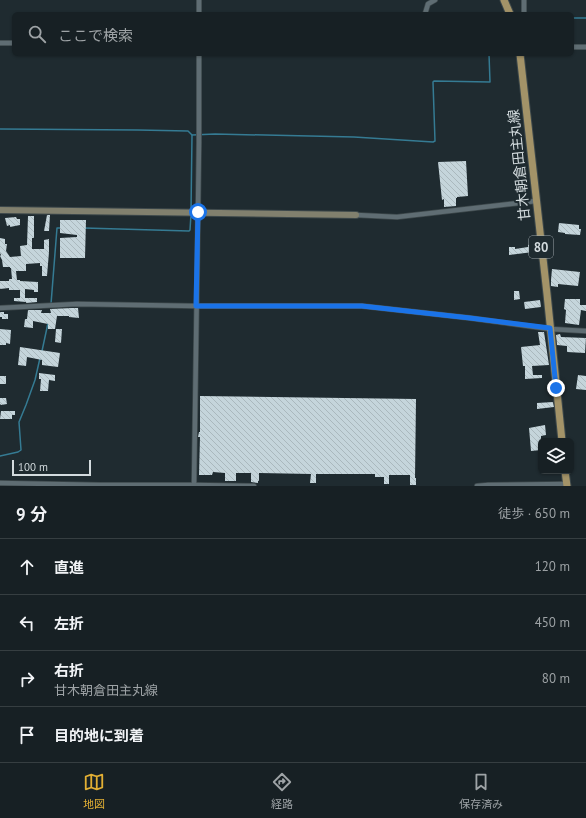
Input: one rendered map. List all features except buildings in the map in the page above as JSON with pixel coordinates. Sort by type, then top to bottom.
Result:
[{"type":"main road","points":[[504,0],[509,12]]},
{"type":"main road","name":"甘木朝倉田主丸線","points":[[520,56],[562,438]]},
{"type":"main road","points":[[565,474],[567,485]]},
{"type":"street","points":[[199,12],[200,0]]},
{"type":"street","points":[[426,12],[428,4],[435,0]]},
{"type":"street","points":[[524,0],[524,12]]},
{"type":"street","points":[[0,43],[12,43]]},
{"type":"street","points":[[574,47],[586,47]]},
{"type":"street","points":[[194,485],[199,56]]},
{"type":"street","points":[[0,210],[356,214],[397,217],[536,201]]},
{"type":"street","points":[[0,308],[77,304],[362,306],[586,331]]},
{"type":"street","points":[[0,483],[254,486]]},
{"type":"street","points":[[477,486],[567,485]]},
{"type":"waterway","points":[[574,18],[586,18]]},
{"type":"waterway","points":[[192,135],[215,134],[354,137],[433,142],[435,141],[433,82],[490,82],[489,56]]},
{"type":"waterway","points":[[0,129],[188,131],[192,135],[191,211]]},
{"type":"waterway","points":[[84,228],[189,231],[191,214]]},
{"type":"waterway","points":[[51,304],[57,228],[61,228]]},
{"type":"waterway","points":[[42,351],[48,323]]},
{"type":"waterway","points":[[0,456],[21,450],[19,422],[35,380],[40,358]]},
{"type":"route","points":[[198,212],[196,306],[362,306],[550,328],[556,388]]}]
